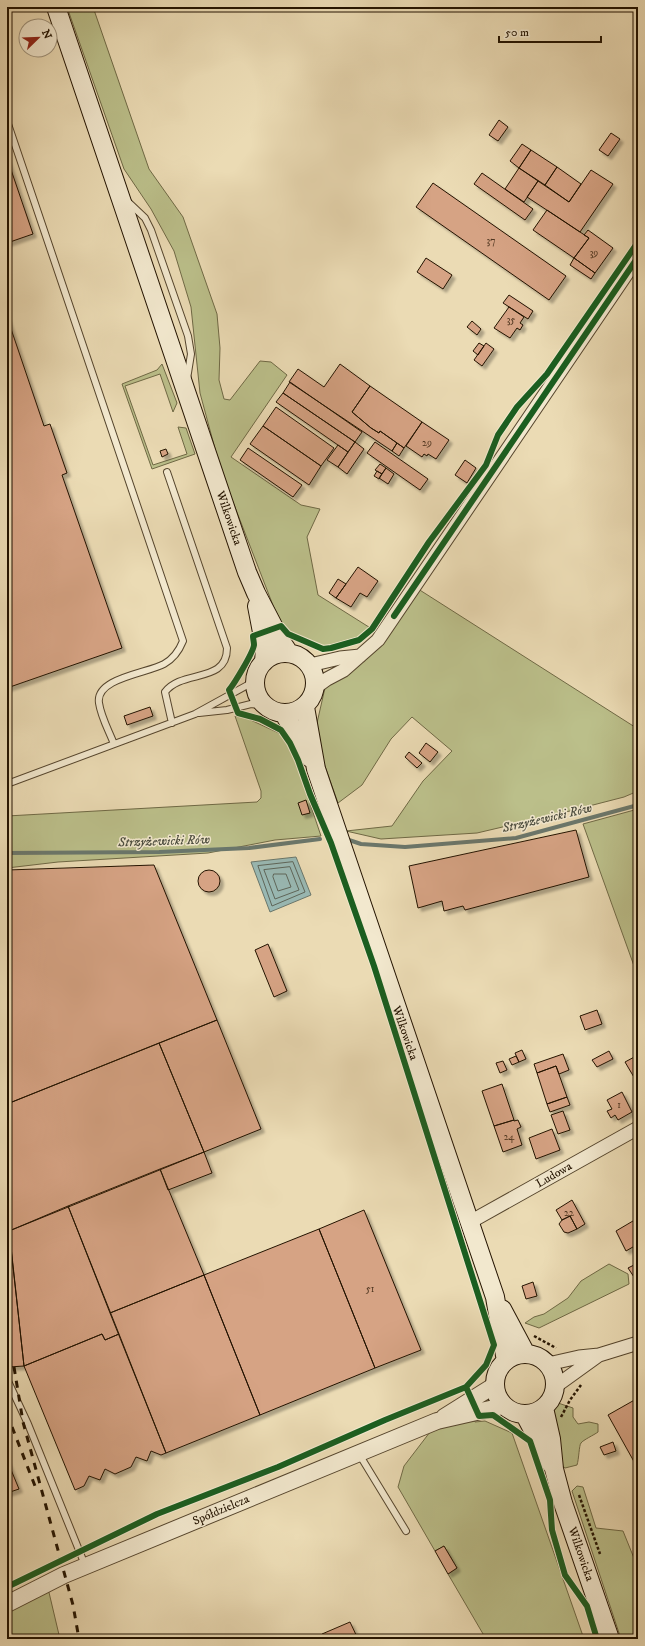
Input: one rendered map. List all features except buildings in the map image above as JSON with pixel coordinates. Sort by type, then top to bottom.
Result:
[{"type":"main road","name":"Wilkowicka","points":[[56,7],[203,442],[256,593],[280,641],[289,653]]},
{"type":"main road","name":"Wilkowicka","points":[[256,593],[265,648],[264,662]]},
{"type":"main road","points":[[289,653],[302,658],[310,665],[314,672],[316,687],[312,698],[305,706],[296,712],[284,714],[278,713],[265,706],[257,695],[255,681],[258,670],[264,662],[277,654],[289,653]]},
{"type":"main road","name":"Wilkowicka","points":[[305,706],[316,769],[495,1297],[506,1361]]},
{"type":"main road","name":"Wilkowicka","points":[[284,714],[316,769]]},
{"type":"main road","name":"Wilkowicka","points":[[495,1297],[526,1354]]},
{"type":"main road","points":[[526,1354],[537,1356],[548,1364],[554,1374],[556,1386],[553,1399],[544,1408],[533,1414],[525,1415],[511,1411],[503,1406],[496,1395],[495,1385],[497,1372],[506,1361],[517,1355],[526,1354]]},
{"type":"main road","name":"Wilkowicka","points":[[544,1408],[551,1439],[554,1469],[563,1503],[610,1639]]},
{"type":"main road","name":"Wilkowicka","points":[[525,1415],[554,1469]]},
{"type":"street","points":[[316,687],[344,670],[378,640],[638,257]]},
{"type":"street","points":[[310,665],[340,658],[360,656]]},
{"type":"street","name":"Ludowa","points":[[470,1222],[638,1128]]},
{"type":"street","points":[[548,1364],[579,1357],[599,1355],[638,1343]]},
{"type":"street","points":[[556,1386],[599,1355]]},
{"type":"street","name":"Spółdzielcza","points":[[7,1604],[85,1567],[437,1421],[495,1385]]},
{"type":"street","name":"Spółdzielcza","points":[[437,1421],[503,1406]]},
{"type":"lane","points":[[7,121],[183,641],[179,651],[164,664],[111,682],[102,692],[99,702],[114,744]]},
{"type":"lane","points":[[167,472],[227,648],[227,659],[220,668],[171,685],[165,692],[172,723]]},
{"type":"lane","points":[[7,784],[195,714],[255,681]]},
{"type":"lane","points":[[195,714],[227,710],[251,704],[265,706]]},
{"type":"lane","points":[[7,1378],[28,1424],[85,1567]]},
{"type":"lane","points":[[358,1454],[406,1531]]},
{"type":"path","points":[[532,1334],[562,1352]]},
{"type":"path","points":[[558,1423],[570,1400],[582,1383]]},
{"type":"path","points":[[576,1489],[600,1554]]},
{"type":"green space","points":[[67,7],[93,7],[149,169],[183,217],[217,314],[220,348],[219,380],[224,399],[230,400],[260,361],[271,362],[287,375],[231,457],[301,505],[320,509],[307,537],[318,595],[372,629],[359,640],[323,649],[288,634],[281,626],[221,471],[200,393],[191,307],[174,251],[151,209],[124,169]]},
{"type":"green space","points":[[162,364],[177,403],[173,412],[160,374],[125,386],[153,465],[187,454],[178,427],[186,428],[195,454],[152,469],[122,384],[157,370]]},
{"type":"green space","points":[[415,587],[638,729],[638,791],[624,797],[477,833],[381,839],[346,831],[392,826],[423,781],[452,751],[412,717],[391,739],[362,785],[338,803],[320,752],[317,723],[327,679],[344,670]]},
{"type":"green space","points":[[235,716],[242,716],[283,735],[296,762],[321,836],[275,840],[208,853],[58,862],[7,868],[7,816],[257,802],[261,798],[261,791]]},
{"type":"green space","points":[[638,809],[638,977],[583,824]]},
{"type":"green space","points":[[609,1264],[628,1274],[629,1284],[539,1328],[525,1323],[534,1317],[544,1314],[568,1298],[581,1281]]},
{"type":"green space","points":[[551,1403],[558,1403],[573,1408],[573,1417],[578,1424],[589,1422],[598,1424],[598,1432],[580,1444],[577,1465],[565,1468],[561,1465]]},
{"type":"green space","points":[[473,1417],[475,1422],[485,1421],[512,1433],[584,1639],[486,1639],[448,1574],[457,1568],[444,1546],[435,1551],[398,1487],[404,1466],[430,1432]]},
{"type":"green space","points":[[577,1486],[583,1487],[596,1528],[623,1531],[638,1568],[638,1639],[621,1639],[572,1491]]},
{"type":"green space","points":[[47,1584],[60,1639],[7,1639],[7,1604]]},
{"type":"water","points":[[296,857],[311,895],[270,912],[251,862]]},
{"type":"waterway","name":"Strzyżewicki Rów","points":[[346,839],[361,844],[405,847],[516,838],[638,805]]},
{"type":"waterway","name":"Strzyżewicki Rów","points":[[7,853],[159,852],[249,848],[320,839]]},
{"type":"railway","points":[[14,1367],[23,1422],[73,1605],[79,1639]]},
{"type":"railway","points":[[7,1414],[35,1486]]},
{"type":"cycle path","points":[[7,1587],[157,1514],[278,1467],[385,1420],[466,1387],[486,1365],[494,1345],[374,966],[331,843],[290,743],[281,730],[260,719],[238,713],[229,690],[253,649],[253,636],[281,626],[288,634],[323,649],[359,640],[372,629],[429,542],[486,465],[498,435],[517,407],[547,374],[638,242]]},
{"type":"cycle path","points":[[394,616],[638,257]]},
{"type":"cycle path","points":[[466,1387],[479,1416],[493,1415],[530,1441],[550,1500],[552,1530],[565,1575],[587,1606],[597,1639]]}]
